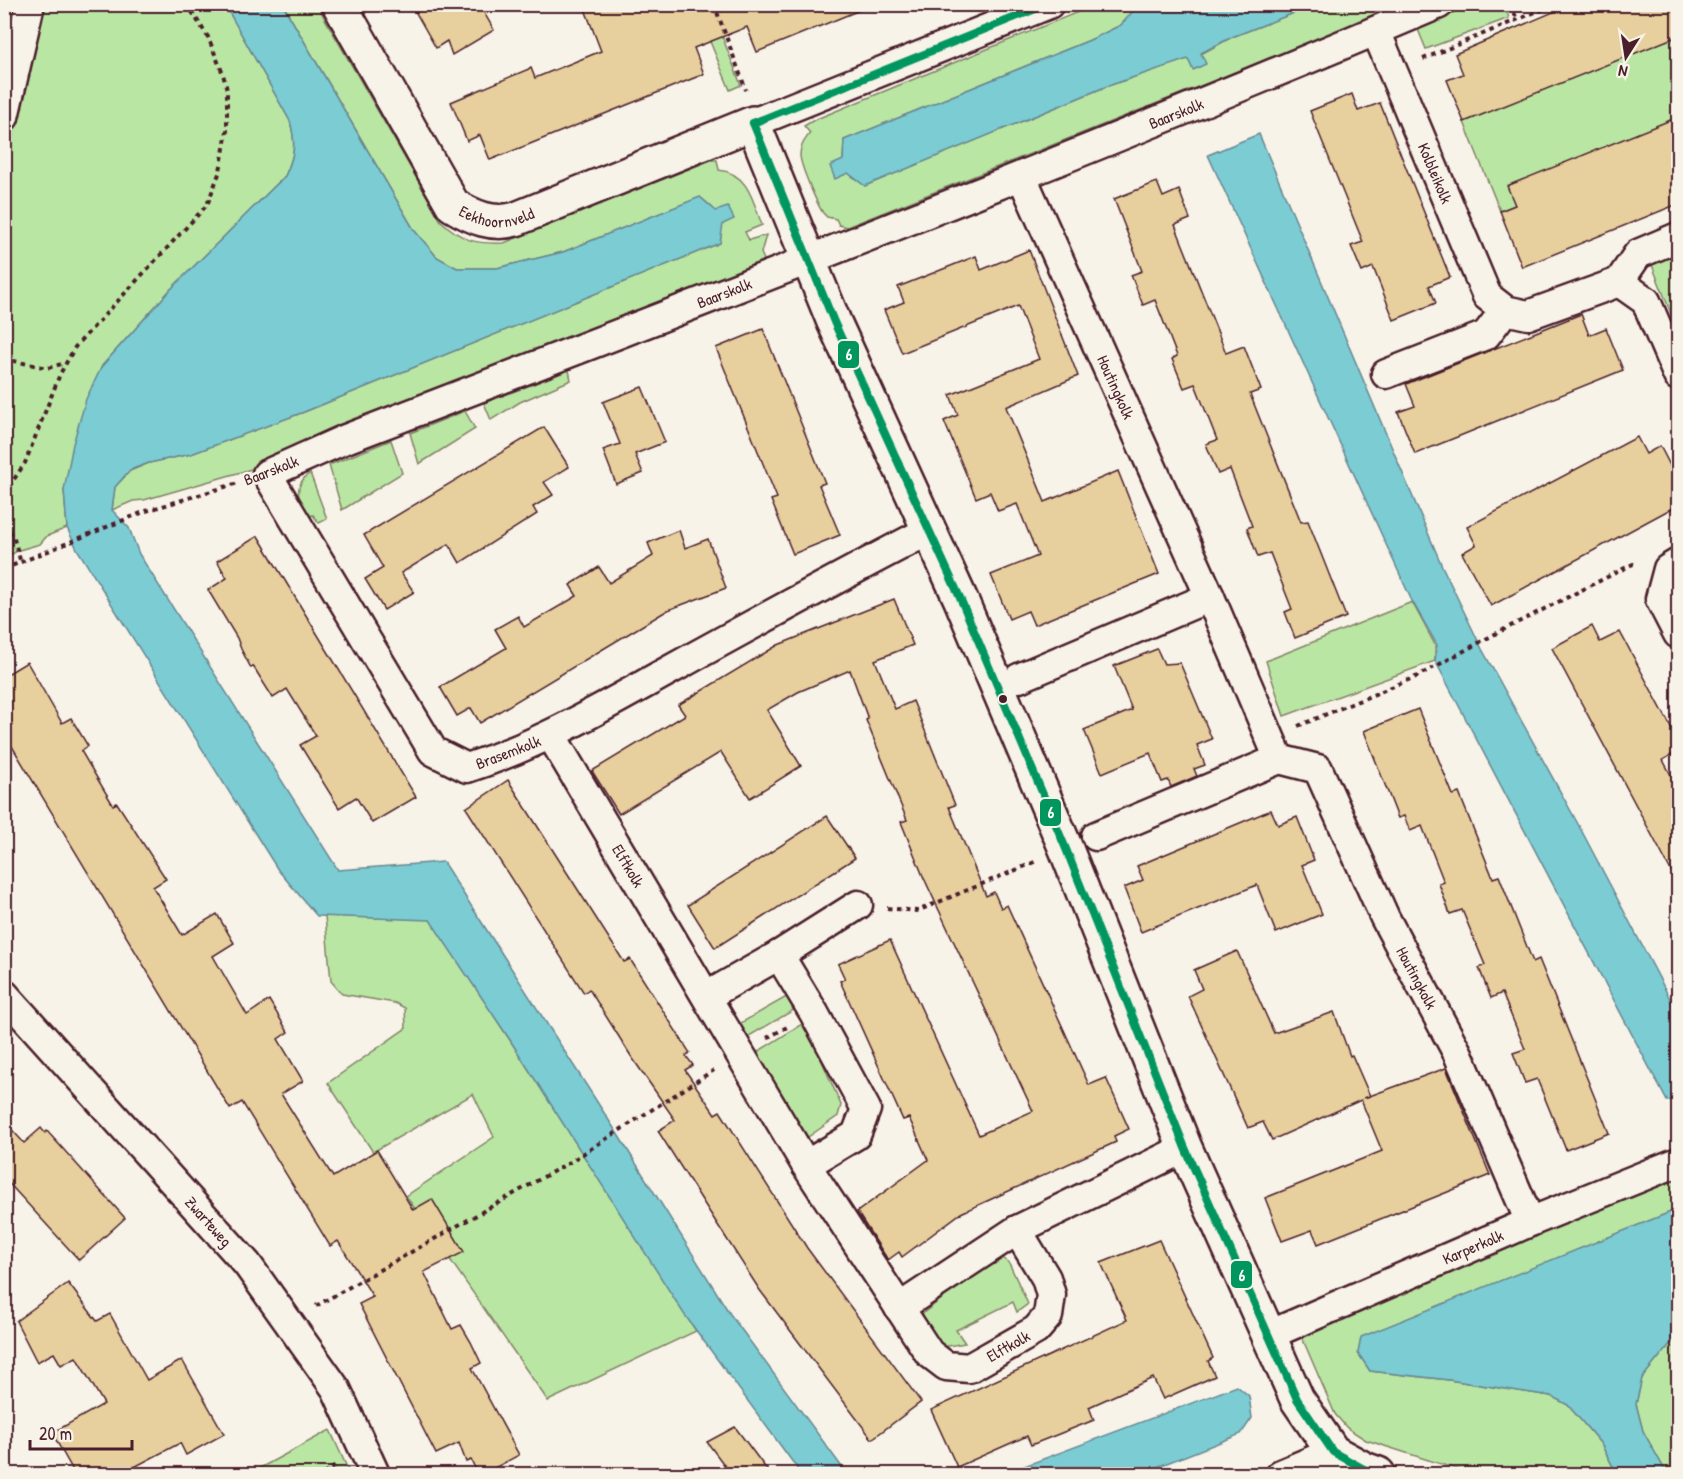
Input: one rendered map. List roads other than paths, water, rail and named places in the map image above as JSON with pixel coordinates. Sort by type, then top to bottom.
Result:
[{"type":"street","points":[[4,117],[11,54],[30,4]]},
{"type":"street","name":"Eekhoornveld","points":[[339,4],[453,205],[479,219],[505,222],[516,219],[753,123]]},
{"type":"street","points":[[1049,4],[753,123],[834,322],[930,530],[1066,849],[1185,1148],[1297,1399],[1333,1452],[1378,1474]]},
{"type":"street","name":"Baarskolk","points":[[267,474],[342,440],[810,261],[1022,177],[1439,4]]},
{"type":"street","name":"Kolbleikolk","points":[[1376,31],[1487,296],[1505,310]]},
{"type":"street","name":"Houtingkolk","points":[[1022,177],[1210,597],[1274,749],[1318,769],[1385,918],[1458,1054],[1530,1222]]},
{"type":"street","points":[[1386,374],[1485,335],[1505,310],[1528,315],[1619,282],[1638,254],[1678,237]]},
{"type":"street","points":[[1619,282],[1646,301],[1678,376]]},
{"type":"street","name":"Brasemkolk","points":[[267,474],[433,751],[467,768],[496,759],[551,735],[850,571],[930,530]]},
{"type":"street","points":[[1673,566],[1660,599],[1678,634]]},
{"type":"street","points":[[1018,678],[1210,597]]},
{"type":"street","name":"Elftkolk","points":[[551,735],[806,1165],[929,1353],[946,1366],[969,1368],[1036,1330],[1048,1316],[1051,1294],[1046,1278],[1017,1230]]},
{"type":"street","points":[[1096,836],[1274,749]]},
{"type":"street","points":[[707,996],[779,955],[858,905]]},
{"type":"street","points":[[779,955],[814,1013],[866,1109],[856,1135],[806,1165]]},
{"type":"street","name":"Zwarteweg","points":[[4,994],[247,1264],[336,1389],[375,1474]]},
{"type":"street","points":[[898,1308],[1017,1230],[1185,1148]]},
{"type":"street","name":"Karperkolk","points":[[1269,1335],[1530,1222],[1678,1162]]},
{"type":"street","points":[[1281,1474],[1333,1452]]},
{"type":"water","points":[[1139,4],[1315,5],[1232,37],[1201,53],[1206,64],[1193,70],[1188,59],[1105,87],[865,186],[848,173],[835,179],[830,166],[843,160],[844,140],[1090,40],[1121,25]]},
{"type":"water","points":[[225,5],[283,5],[414,230],[437,257],[457,268],[497,268],[563,252],[700,197],[716,211],[728,207],[734,219],[723,224],[720,243],[304,412],[191,454],[149,463],[130,470],[115,487],[112,510],[129,528],[139,554],[338,870],[443,862],[730,1314],[847,1474],[796,1474],[797,1468],[684,1314],[510,1040],[430,920],[317,916],[278,870],[77,549],[67,528],[64,490],[73,444],[86,399],[102,366],[170,290],[285,176],[291,162],[294,143],[290,121]]},
{"type":"water","points":[[1259,134],[1442,566],[1482,649],[1678,1014],[1678,1101],[1667,1101],[1435,661],[1437,645],[1411,599],[1208,155]]},
{"type":"water","points":[[1678,1209],[1678,1338],[1671,1343],[1642,1378],[1636,1404],[1643,1431],[1667,1474],[1617,1474],[1601,1444],[1568,1405],[1551,1396],[1449,1380],[1370,1371],[1358,1353],[1361,1337]]},
{"type":"water","points":[[1237,1386],[1249,1396],[1252,1418],[1241,1434],[1139,1474],[1003,1474]]}]
